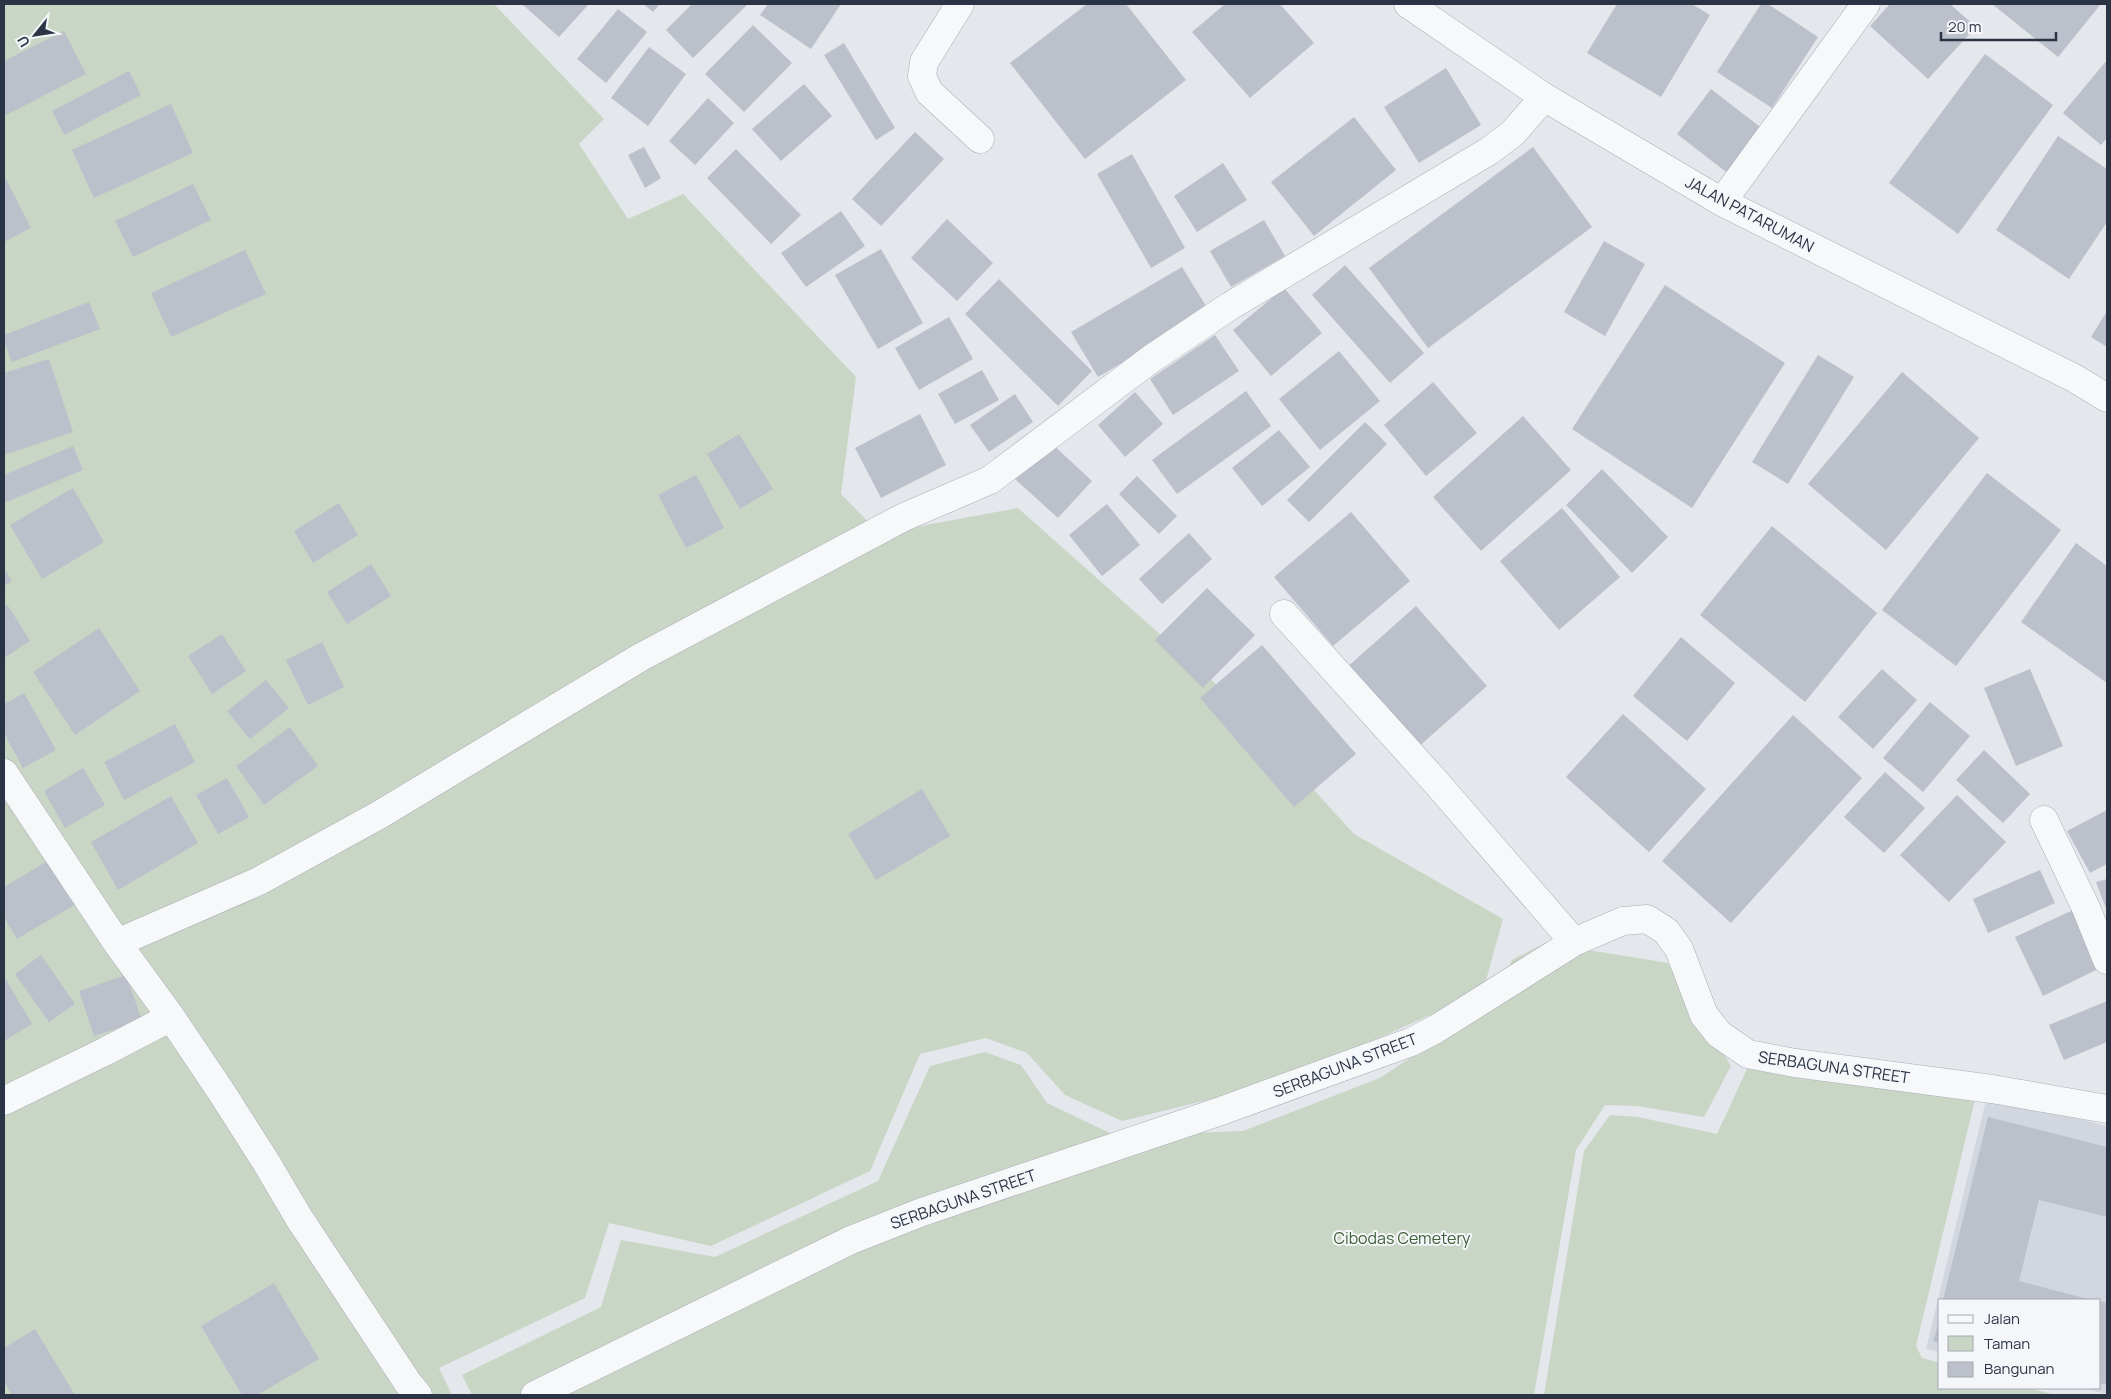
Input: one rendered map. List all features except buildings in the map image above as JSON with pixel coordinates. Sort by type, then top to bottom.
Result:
[{"type":"street","points":[[960,4],[924,62],[922,76],[929,92],[980,139]]},
{"type":"street","name":"JALAN PATARUMAN","points":[[1408,4],[1544,97],[1722,202],[2074,378],[2107,398]]},
{"type":"street","points":[[1722,202],[1866,4]]},
{"type":"street","points":[[117,943],[259,881],[379,814],[642,657],[904,517],[990,480],[1151,359],[1230,306],[1495,147],[1513,133],[1544,97]]},
{"type":"street","points":[[1284,614],[1434,780],[1574,942]]},
{"type":"street","points":[[4,773],[117,943],[171,1017],[266,1162],[299,1218],[408,1384],[418,1395]]},
{"type":"street","points":[[2044,820],[2086,908],[2107,960]]},
{"type":"street","name":"SERBAGUNA STREET","points":[[535,1395],[869,1233],[922,1212],[1220,1111],[1412,1042],[1436,1029],[1574,942],[1623,921],[1647,919],[1666,931],[1679,949],[1704,1015],[1719,1034],[1748,1054],[1795,1063],[1992,1089],[2107,1110]]},
{"type":"street","points":[[4,1101],[171,1017]]},
{"type":"shaded area","points":[[1987,1096],[2107,1126],[2107,1394],[2086,1389],[2101,1389],[2101,1299],[1938,1299]]},
{"type":"shaded area","points":[[1938,1299],[1938,1352],[1926,1349]]},
{"type":"green space","points":[[4,4],[494,4],[604,119],[579,144],[628,219],[683,194],[856,377],[841,494],[888,542],[910,528],[1018,508],[1225,692],[1354,834],[1503,919],[1483,991],[1377,1039],[1252,1089],[1122,1121],[1065,1095],[1027,1053],[986,1038],[920,1054],[870,1171],[711,1246],[609,1223],[585,1298],[439,1368],[452,1395],[4,1395]]},
{"type":"green space","name":"Cibodas Cemetery","points":[[1545,943],[1668,963],[1731,1066],[1704,1117],[1637,1106],[1605,1105],[1576,1150],[1534,1395],[472,1395],[462,1375],[601,1307],[621,1240],[715,1257],[878,1181],[930,1066],[985,1052],[1021,1065],[1047,1103],[1116,1136],[1243,1131],[1380,1078],[1493,1003],[1512,960]]},
{"type":"green space","points":[[1747,1069],[1976,1095],[1916,1346],[1922,1358],[1938,1362],[1938,1389],[2033,1389],[2055,1395],[1544,1395],[1584,1151],[1610,1115],[1638,1117],[1717,1134]]}]
